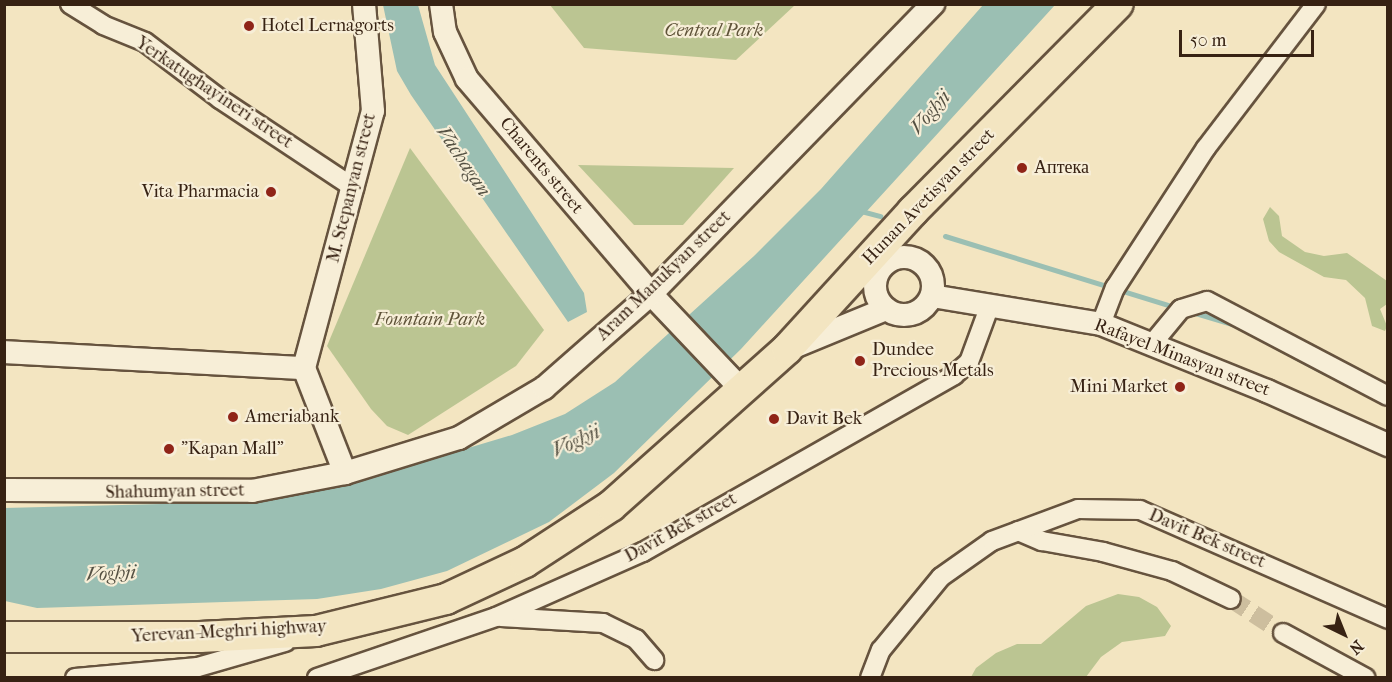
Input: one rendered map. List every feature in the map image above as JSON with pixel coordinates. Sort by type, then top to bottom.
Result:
[{"type":"highway","name":"Hunan Avetisyan street","points":[[737,384],[787,349],[913,211],[1118,4]]},
{"type":"highway","name":"Yerevan-Meghri highway","points":[[4,637],[200,637],[316,631],[446,599],[525,562],[611,506],[737,384]]},
{"type":"street","name":"Yerkatughayineri street","points":[[70,4],[145,42],[220,99],[354,188]]},
{"type":"street","name":"M. Stepanyan street","points":[[304,368],[373,111],[363,4]]},
{"type":"street","name":"Charents street","points":[[441,4],[445,32],[467,79],[651,294],[737,384]]},
{"type":"street","name":"Aram Manukyan street","points":[[345,473],[459,438],[534,393],[651,294],[933,4]]},
{"type":"street","points":[[1101,324],[1115,288],[1206,148],[1316,4]]},
{"type":"street","points":[[787,349],[886,309],[912,314],[932,296],[932,275],[920,260],[912,244],[913,211]]},
{"type":"street","points":[[886,309],[875,292],[878,273],[883,265],[900,256],[920,260]]},
{"type":"street","name":"Rafayel Minasyan street","points":[[932,296],[1101,324],[1388,445]]},
{"type":"street","points":[[1152,344],[1181,309],[1207,301],[1388,396]]},
{"type":"street","name":"Davit Bek street","points":[[317,678],[496,617],[643,552],[954,375],[969,362],[990,305]]},
{"type":"street","points":[[4,352],[304,368],[345,473]]},
{"type":"street","name":"Shahumyan street","points":[[4,490],[252,491],[345,473]]},
{"type":"street","name":"Davit Bek street","points":[[870,678],[881,650],[941,577],[992,541],[1078,509],[1140,510],[1388,619]]},
{"type":"street","points":[[1018,531],[1042,541],[1103,552],[1172,571],[1231,599]]},
{"type":"street","points":[[496,617],[603,623],[636,639],[654,660]]},
{"type":"street","points":[[75,678],[198,667],[316,631]]},
{"type":"street","points":[[1283,633],[1366,678]]},
{"type":"green space","name":"Central Park","points":[[550,5],[795,5],[736,60],[584,48]]},
{"type":"green space","name":"Fountain Park","points":[[410,148],[544,330],[516,366],[408,435],[387,426],[371,409],[327,346]]},
{"type":"green space","points":[[578,165],[734,168],[683,225],[634,225]]},
{"type":"green space","points":[[1270,207],[1279,216],[1282,236],[1305,252],[1324,256],[1347,253],[1387,281],[1387,304],[1380,309],[1387,326],[1385,331],[1372,326],[1365,298],[1346,280],[1324,277],[1279,252],[1269,241],[1263,219]]},
{"type":"green space","points":[[1118,594],[1139,597],[1157,607],[1171,626],[1165,636],[1122,642],[1101,657],[1086,677],[971,677],[976,668],[996,653],[1017,644],[1041,644],[1086,606]]},
{"type":"water","name":"Vachagan","points":[[383,5],[418,5],[435,65],[584,293],[587,312],[568,322],[411,95],[397,71]]},
{"type":"water","name":"Voghji","points":[[983,5],[1055,5],[741,349],[614,473],[549,522],[447,571],[381,589],[317,599],[37,608],[5,601],[4,508],[240,502],[368,478],[512,435],[565,414],[615,382],[754,256],[821,189]]},
{"type":"waterway","points":[[861,211],[880,216]]},
{"type":"waterway","points":[[945,236],[1178,308]]},
{"type":"waterway","points":[[1192,312],[1238,326]]},
{"type":"waterway","points":[[1278,348],[1325,373]]},
{"type":"tunnel","points":[[1231,599],[1283,633]]},
{"type":"place","name":"Hotel Lernagorts","points":[[249,26]]},
{"type":"place","name":"Аптека","points":[[1022,168]]},
{"type":"place","name":"Vita Pharmacia","points":[[271,192]]},
{"type":"place","name":"Dundee Precious Metals","points":[[860,361]]},
{"type":"place","name":"Mini Market","points":[[1180,387]]},
{"type":"place","name":"Ameriabank","points":[[233,417]]},
{"type":"place","name":"Davit Bek","points":[[774,419]]},
{"type":"place","name":"\"Kapan Mall\"","points":[[169,449]]}]
